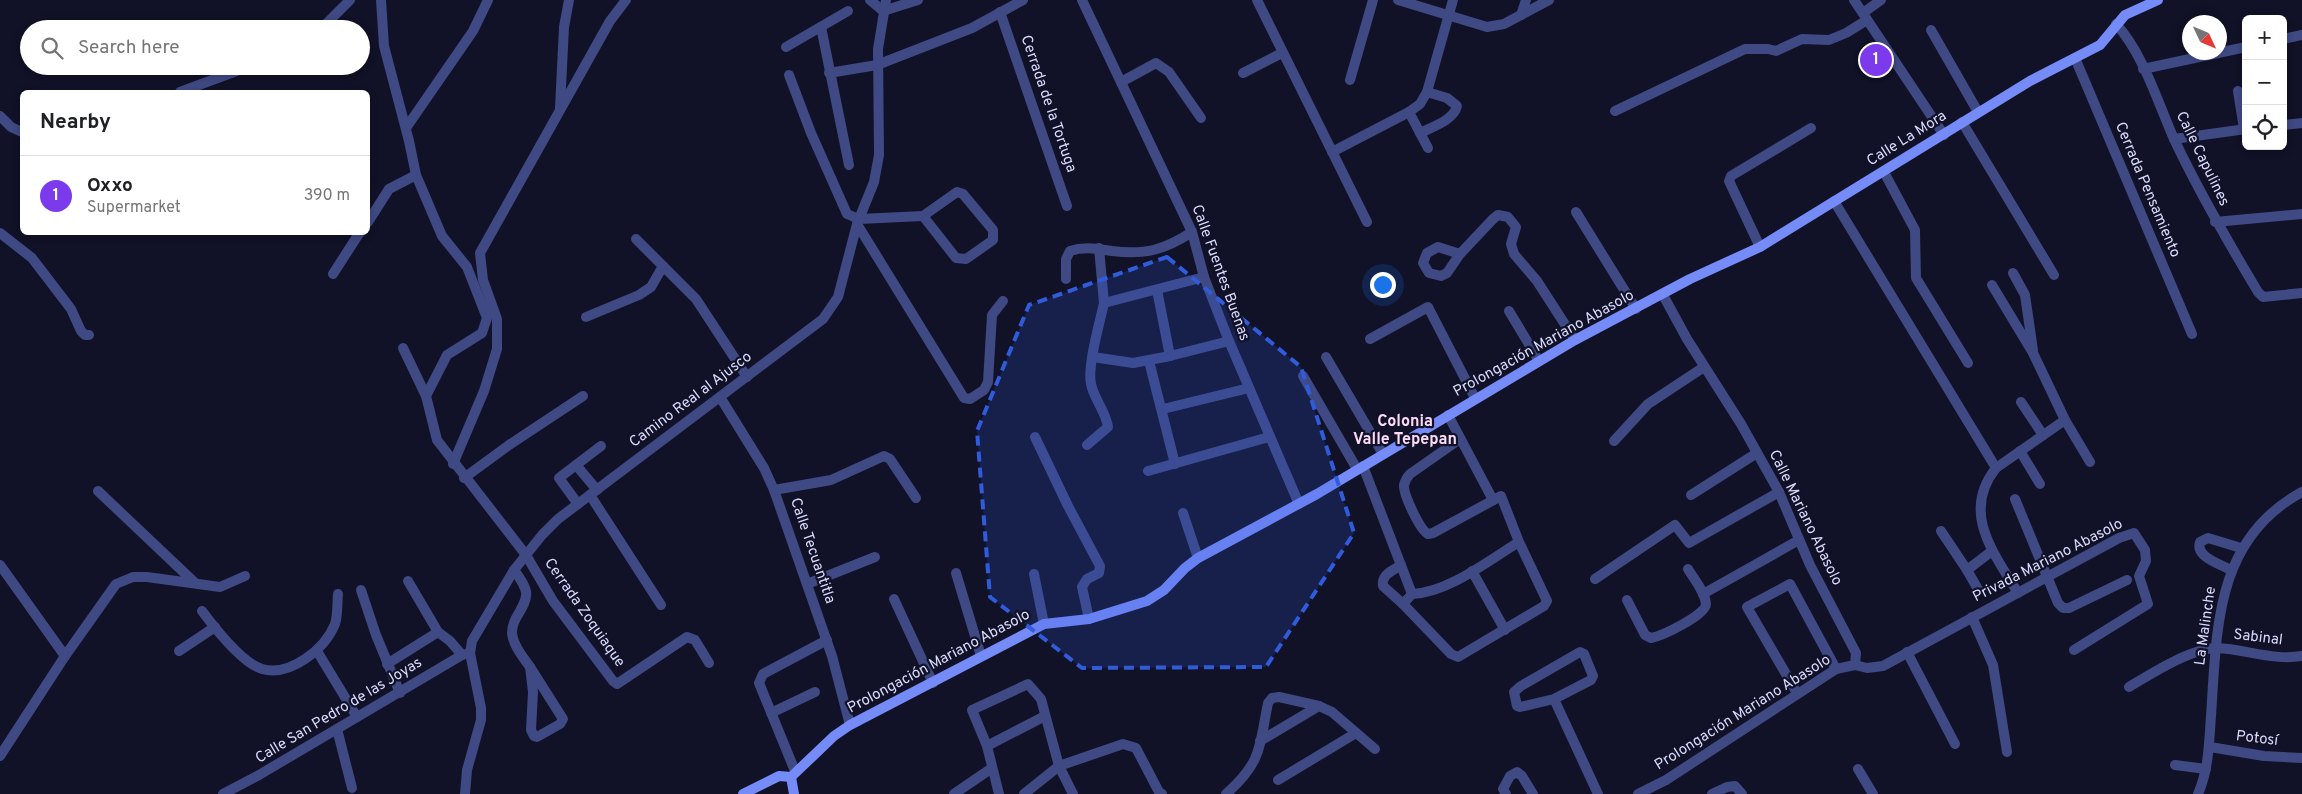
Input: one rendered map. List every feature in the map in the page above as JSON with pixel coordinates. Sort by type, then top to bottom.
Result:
[{"type":"street","points":[[330,20],[350,0]]},
{"type":"street","points":[[381,0],[384,46],[406,128],[416,175],[442,236],[467,267],[487,318],[482,333],[447,355],[426,396]]},
{"type":"street","points":[[406,128],[473,31],[488,0]]},
{"type":"street","points":[[560,111],[564,27],[569,0]]},
{"type":"street","points":[[453,464],[484,391],[497,349],[497,319],[483,280],[480,253],[610,21],[626,0]]},
{"type":"street","points":[[870,0],[883,11],[918,0]]},
{"type":"street","name":"Camino Real al Ajusco","points":[[465,794],[467,770],[481,720],[481,708],[466,654],[475,633],[514,570],[542,535],[578,504],[823,319],[832,307],[842,285],[858,222],[874,182],[879,155],[878,49],[886,0]]},
{"type":"street","points":[[829,73],[878,65],[972,28],[1023,0]]},
{"type":"street","name":"Calle Fuentes Buenas","points":[[1082,0],[1192,232],[1204,276],[1229,341],[1299,504]]},
{"type":"street","points":[[1257,0],[1367,222]]},
{"type":"street","points":[[1350,80],[1373,0]]},
{"type":"street","points":[[1398,0],[1487,27],[1504,24],[1549,0]]},
{"type":"street","points":[[1332,152],[1409,112],[1420,104],[1427,92],[1453,0]]},
{"type":"street","points":[[1521,15],[1526,0]]},
{"type":"street","points":[[1854,0],[1944,135]]},
{"type":"street","points":[[1615,110],[1745,49],[1776,51],[1802,40],[1829,40],[1846,34],[1881,0]]},
{"type":"street","name":"Calle La Mora","points":[[1663,295],[1690,279],[1760,247],[2030,81],[2100,45],[2110,35],[2116,24],[2137,8],[2158,0]]},
{"type":"street","points":[[786,47],[848,11]]},
{"type":"street","name":"Cerrada de la Tortuga","points":[[1000,12],[1067,206]]},
{"type":"street","name":"Calle Capulines","points":[[2116,24],[2126,35],[2174,139],[2216,222],[2258,292],[2262,297],[2302,293]]},
{"type":"street","points":[[821,27],[849,165]]},
{"type":"street","points":[[1931,30],[1978,112]]},
{"type":"street","points":[[2287,38],[2302,35]]},
{"type":"street","points":[[2143,69],[2242,48]]},
{"type":"street","points":[[1243,73],[1282,53]]},
{"type":"street","name":"Cerrada Pensamiento","points":[[2075,58],[2192,334]]},
{"type":"street","points":[[1121,82],[1156,63],[1169,72],[1201,118]]},
{"type":"street","points":[[185,90],[226,75]]},
{"type":"street","points":[[789,75],[811,133],[847,214],[858,222],[964,398],[970,399],[984,390],[988,382],[992,315],[1003,301]]},
{"type":"street","points":[[2238,91],[2242,113]]},
{"type":"street","points":[[1420,133],[1456,112],[1457,106],[1453,102],[1447,98],[1427,92]]},
{"type":"street","points":[[1409,112],[1428,148]]},
{"type":"street","points":[[0,116],[11,127],[20,131]]},
{"type":"street","points":[[1962,122],[2054,275]]},
{"type":"street","points":[[2287,125],[2302,123]]},
{"type":"street","points":[[1760,247],[1729,181],[1731,176],[1811,128]]},
{"type":"street","points":[[2174,139],[2242,129]]},
{"type":"street","points":[[1884,172],[1915,230],[1916,278],[1968,363]]},
{"type":"street","points":[[370,219],[389,189],[416,175]]},
{"type":"street","points":[[858,222],[923,216],[957,192],[963,194],[993,230],[993,240],[966,259],[956,258],[923,216]]},
{"type":"street","points":[[1834,201],[1996,468]]},
{"type":"street","points":[[1576,212],[1636,309]]},
{"type":"street","points":[[2216,222],[2302,214]]},
{"type":"street","points":[[1460,254],[1498,215],[1508,217],[1516,227],[1511,244],[1514,254],[1537,281],[1575,340]]},
{"type":"street","points":[[1066,279],[1066,259],[1070,251],[1098,248],[1146,253],[1162,249],[1192,232]]},
{"type":"street","points":[[0,234],[32,258],[71,309],[81,331],[85,335],[89,335]]},
{"type":"street","points":[[333,274],[358,235]]},
{"type":"street","points":[[636,240],[696,299],[747,377]]},
{"type":"street","points":[[1087,445],[1108,427],[1107,420],[1093,394],[1090,381],[1104,303],[1098,248]]},
{"type":"street","points":[[586,317],[639,295],[651,287],[663,266]]},
{"type":"street","points":[[2013,273],[2025,295],[2033,353]]},
{"type":"street","points":[[1104,303],[1204,276]]},
{"type":"street","points":[[1992,285],[2033,353],[2065,420],[2090,462]]},
{"type":"street","points":[[1157,290],[1170,356]]},
{"type":"street","name":"Prolongación Mariano Abasolo","points":[[793,774],[850,725],[1044,624],[1089,619],[1147,602],[1164,590],[1185,568],[1198,558],[1299,504],[1575,340],[1663,295]]},
{"type":"street","name":"Calle Mariano Abasolo","points":[[1663,295],[1704,367],[1741,424],[1779,492],[1810,565],[1856,653]]},
{"type":"street","points":[[1370,339],[1428,308],[1475,398]]},
{"type":"street","points":[[1509,311],[1539,361]]},
{"type":"street","points":[[1093,357],[1133,363],[1149,361],[1229,341]]},
{"type":"street","name":"Cerrada Zoquiaque","points":[[403,348],[426,396],[437,440],[453,464],[526,555],[553,600],[617,684],[687,637],[695,640],[710,663]]},
{"type":"street","points":[[1326,357],[1383,454]]},
{"type":"street","points":[[1149,361],[1176,464]]},
{"type":"street","points":[[1614,441],[1648,404],[1704,367]]},
{"type":"street","points":[[1304,376],[1360,468],[1412,594]]},
{"type":"street","points":[[1163,410],[1249,388]]},
{"type":"street","points":[[464,478],[509,445],[583,396]]},
{"type":"street","name":"Calle Tecuantitla","points":[[720,397],[764,468],[774,490],[827,640],[850,725]]},
{"type":"street","points":[[2021,402],[2043,435]]},
{"type":"street","points":[[1448,415],[1493,500]]},
{"type":"street","points":[[2018,593],[1992,552],[1980,519],[1980,498],[1987,480],[1996,468],[2065,420]]},
{"type":"street","points":[[1035,437],[1068,506],[1100,566],[1099,573],[1088,579],[1082,587],[1089,619]]},
{"type":"street","points":[[1148,471],[1269,437]]},
{"type":"street","points":[[1401,565],[1385,576],[1382,580],[1382,586],[1403,604],[1451,654],[1458,657],[1544,606],[1547,601],[1500,496],[1432,533],[1428,534],[1421,528],[1405,492],[1406,480],[1410,474],[1460,439]]},
{"type":"street","points":[[578,504],[559,478],[601,446]]},
{"type":"street","points":[[2020,451],[2040,484]]},
{"type":"street","points":[[1691,495],[1757,453]]},
{"type":"street","points":[[774,490],[831,480],[884,456],[890,459],[916,498]]},
{"type":"street","points":[[576,465],[661,604]]},
{"type":"street","points":[[98,491],[194,582]]},
{"type":"street","points":[[1596,579],[1675,526],[1689,543],[1779,492]]},
{"type":"street","name":"La Malinche","points":[[2198,794],[2206,769],[2210,747],[2216,648],[2223,599],[2231,570],[2250,534],[2272,512],[2302,492]]},
{"type":"street","points":[[2015,500],[2058,603],[2063,608],[2069,608],[2127,580]]},
{"type":"street","points":[[1183,513],[1198,558]]},
{"type":"street","points":[[1941,531],[1979,591]]},
{"type":"street","name":"Privada Mariano Abasolo","points":[[1855,665],[1867,668],[1883,666],[2131,532],[2134,533],[2145,550],[2146,561],[2140,576],[2148,604],[2074,650]]},
{"type":"street","points":[[2231,570],[2201,554],[2198,548],[2200,542],[2208,538],[2241,548]]},
{"type":"street","points":[[1702,594],[1799,540]]},
{"type":"street","points":[[1403,604],[1412,594],[1426,594],[1472,570],[1519,542]]},
{"type":"street","points":[[1967,570],[1992,552]]},
{"type":"street","points":[[808,584],[875,557]]},
{"type":"street","points":[[0,565],[65,656]]},
{"type":"street","points":[[1627,600],[1645,635],[1651,638],[1659,637],[1697,616],[1706,605],[1688,569]]},
{"type":"street","points":[[514,570],[525,585],[527,599],[514,622],[513,638],[563,719],[560,724],[537,737],[534,736],[531,730],[533,692],[530,667]]},
{"type":"street","points":[[1472,570],[1504,630]]},
{"type":"street","points":[[956,573],[981,656]]},
{"type":"street","points":[[1034,574],[1044,624]]},
{"type":"street","points":[[0,756],[65,656],[116,584],[121,581],[146,576],[220,587],[245,576]]},
{"type":"street","points":[[408,581],[438,632],[466,654]]},
{"type":"street","points":[[1797,694],[1747,607],[1790,584],[1836,669]]},
{"type":"street","points":[[361,590],[387,664],[400,693]]},
{"type":"street","points":[[202,611],[214,627],[248,661],[261,669],[277,671],[317,651],[335,623],[338,594]]},
{"type":"street","points":[[894,599],[932,682]]},
{"type":"street","points":[[1972,617],[1993,664],[2007,752]]},
{"type":"street","points":[[179,651],[214,627]]},
{"type":"street","points":[[387,664],[438,632]]},
{"type":"street","points":[[794,794],[793,774],[759,683],[763,674],[827,640]]},
{"type":"street","name":"Sabinal","points":[[2128,687],[2177,660],[2216,648],[2269,656],[2302,656]]},
{"type":"street","points":[[317,651],[357,717]]},
{"type":"street","points":[[1580,652],[1584,654],[1593,676],[1591,680],[1554,699],[1520,707],[1516,706],[1514,692],[1521,686],[1580,652]]},
{"type":"street","points":[[1907,652],[1955,744]]},
{"type":"street","name":"Prolongación Mariano Abasolo","points":[[1638,794],[1666,780],[1836,669],[1855,665],[1856,653]]},
{"type":"street","name":"Calle San Pedro de las Joyas","points":[[223,794],[466,654]]},
{"type":"street","points":[[1000,794],[987,746],[972,710],[1028,684],[1040,699],[1058,766],[1073,794]]},
{"type":"street","points":[[771,713],[815,692]]},
{"type":"street","points":[[1226,794],[1252,767],[1258,756],[1268,702],[1272,698],[1279,697],[1319,706],[1332,712],[1374,749]]},
{"type":"street","points":[[1554,699],[1598,794]]},
{"type":"street","points":[[1260,741],[1319,706]]},
{"type":"street","points":[[987,746],[1045,716]]},
{"type":"street","points":[[337,729],[352,788]]},
{"type":"street","points":[[1278,780],[1356,734]]},
{"type":"street","points":[[1024,794],[1037,790],[1058,766],[1123,744],[1136,748],[1162,794]]},
{"type":"street","name":"Potosí","points":[[2210,747],[2264,756],[2302,758]]},
{"type":"street","points":[[2175,766],[2206,769]]},
{"type":"street","points":[[954,794],[992,768]]},
{"type":"street","points":[[1858,769],[1873,794]]},
{"type":"street","points":[[1506,794],[1503,789],[1510,776],[1517,772],[1522,776],[1533,794]]},
{"type":"street","points":[[743,794],[780,776],[793,774]]},
{"type":"street","points":[[1712,794],[1727,787],[1735,786],[1742,794]]},
{"type":"highlighted area","points":[[1167,257],[1301,367],[1354,533],[1266,667],[1082,668],[990,597],[977,431],[1029,305]]},
{"type":"place","name":"Oxxo","points":[[1876,60]]},
{"type":"district","name":"Colonia Valle Tepepan","points":[[1405,431]]}]
